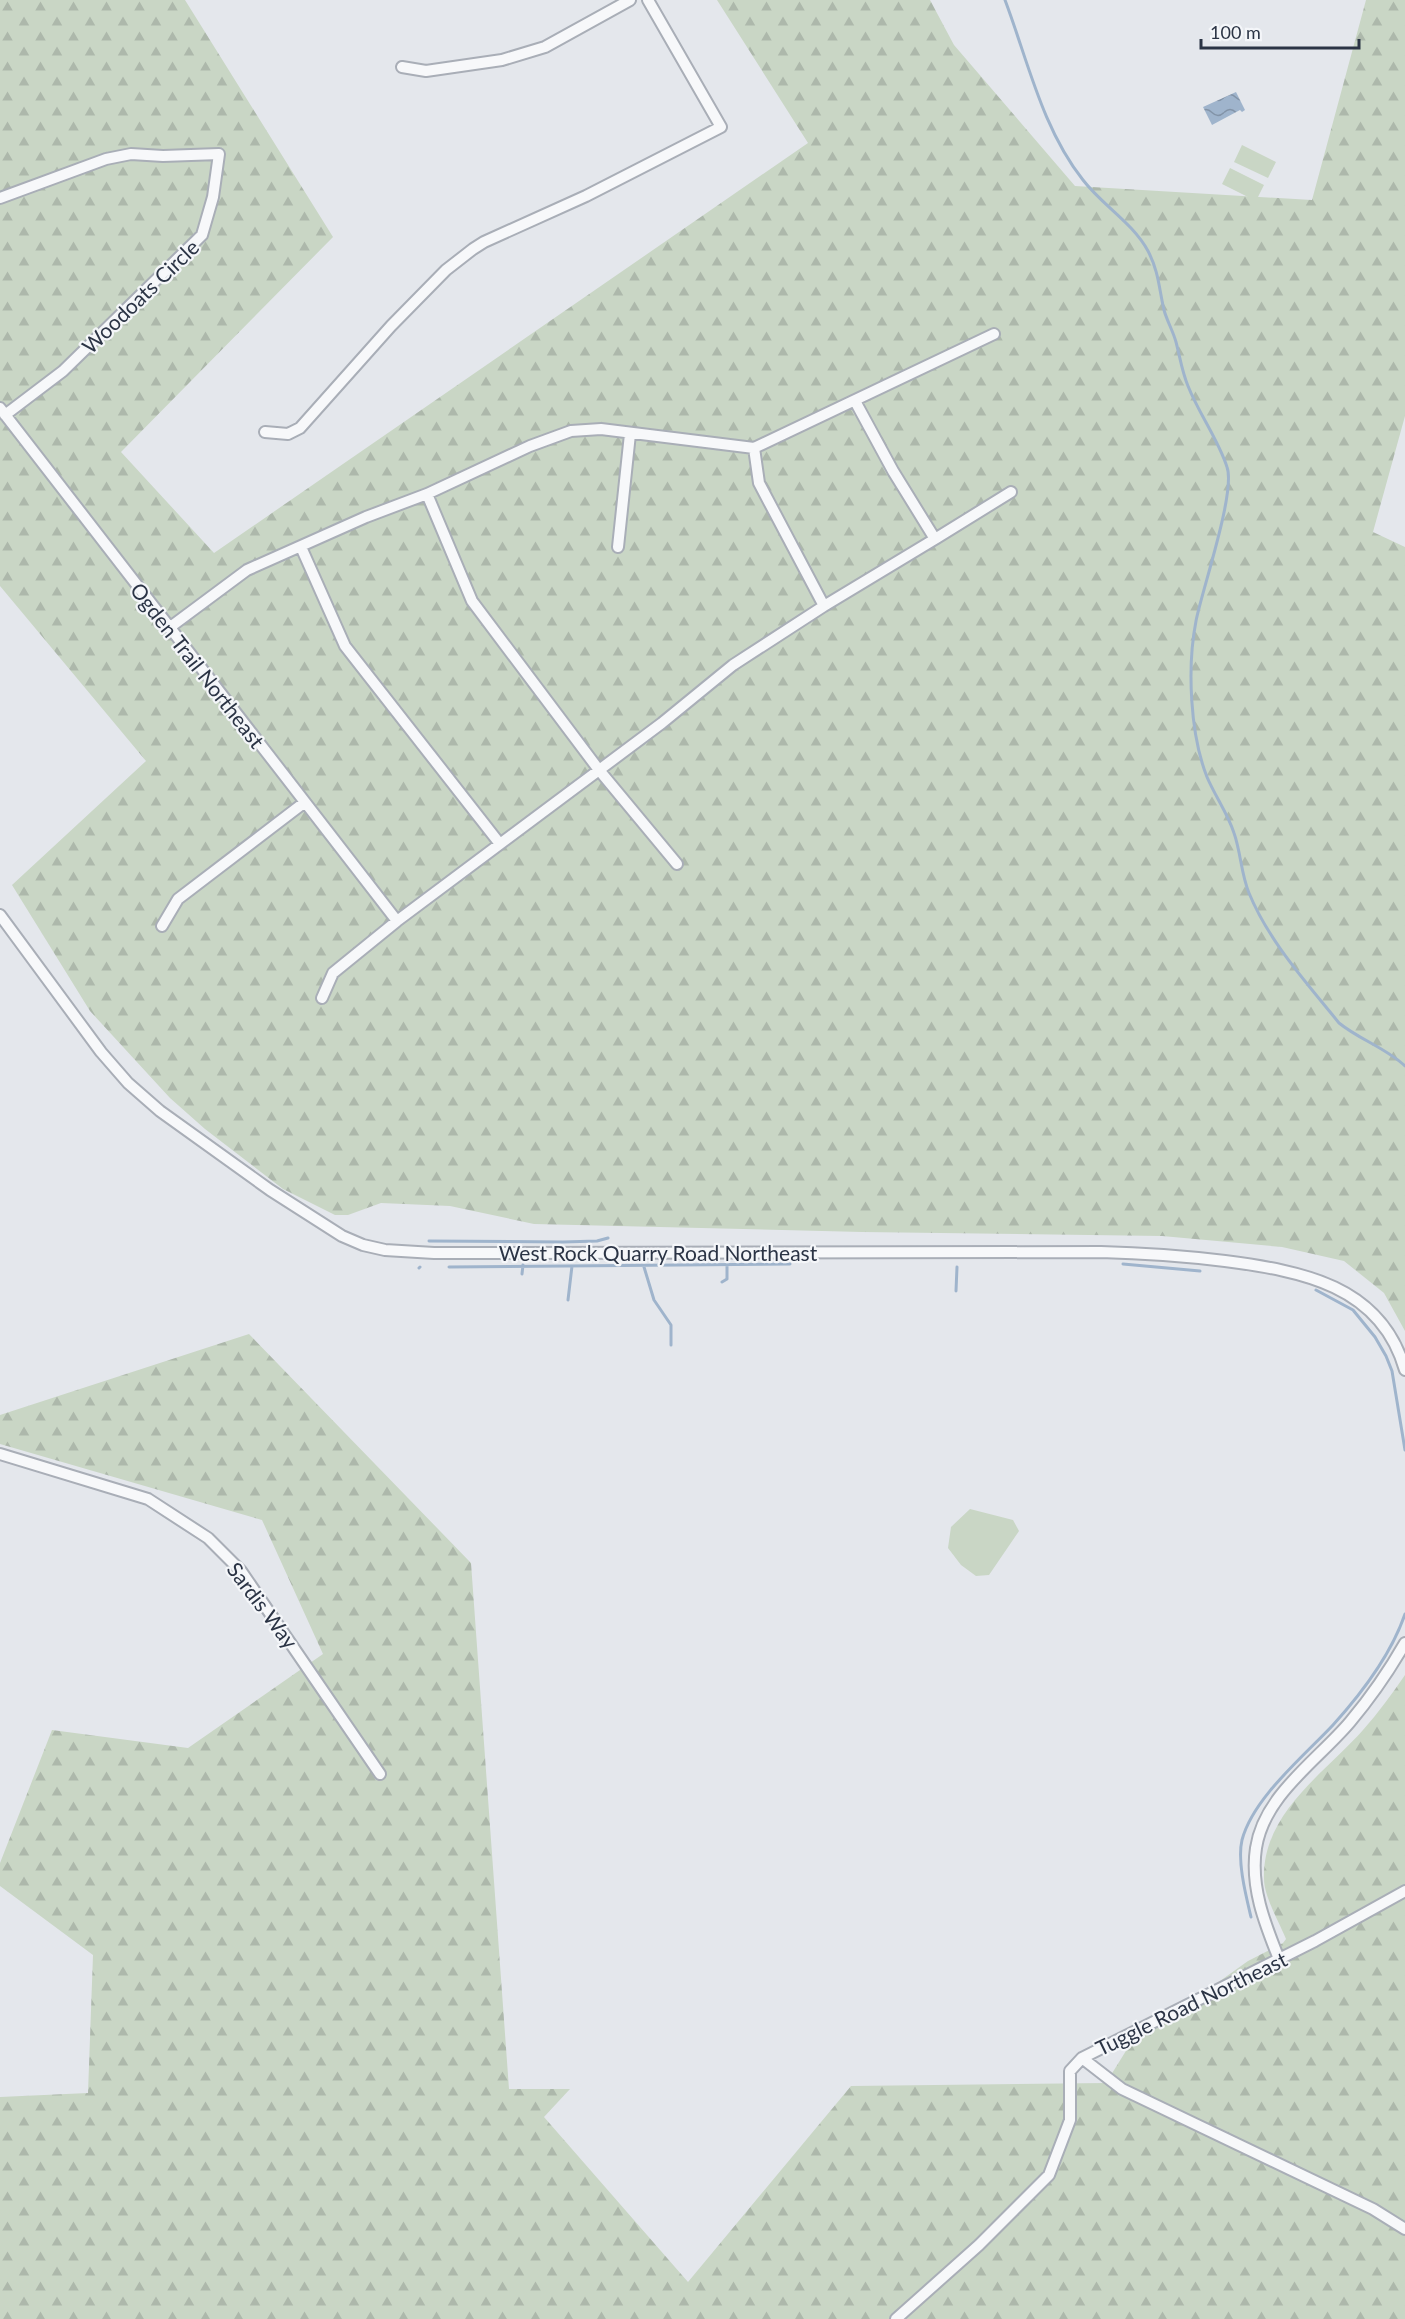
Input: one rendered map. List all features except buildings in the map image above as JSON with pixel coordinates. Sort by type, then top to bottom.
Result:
[{"type":"street","points":[[402,67],[426,71],[502,60],[545,47],[630,0]]},
{"type":"street","points":[[265,432],[288,434],[300,428],[446,270],[473,249],[595,192],[721,127],[648,0]]},
{"type":"street","name":"Woodoats Circle","points":[[0,198],[106,159],[131,154],[219,154],[213,197],[202,236],[63,371],[2,411]]},
{"type":"street","points":[[169,628],[247,570],[571,431],[602,429],[754,448],[994,334]]},
{"type":"street","points":[[855,401],[893,471],[935,539]]},
{"type":"street","name":"Ogden Trail Northeast","points":[[2,411],[398,921]]},
{"type":"street","points":[[618,547],[630,434]]},
{"type":"street","points":[[754,448],[759,483],[769,507],[824,606]]},
{"type":"street","points":[[322,998],[333,973],[398,921],[662,723],[733,665],[824,606],[1011,492]]},
{"type":"street","points":[[427,494],[472,601],[599,770],[677,864]]},
{"type":"street","points":[[302,548],[345,646],[500,844]]},
{"type":"street","points":[[162,926],[178,899],[304,802]]},
{"type":"street","name":"West Rock Quarry Road Northeast","points":[[0,915],[101,1052],[128,1083],[160,1111],[270,1190],[331,1230],[363,1245],[392,1251],[434,1253],[1101,1252],[1203,1259],[1300,1274],[1345,1292],[1364,1305],[1382,1323],[1396,1346],[1405,1370]]},
{"type":"street","name":"Sardis Way","points":[[0,1454],[148,1499],[208,1538],[241,1571],[381,1774]]},
{"type":"street","points":[[1279,1959],[1261,1909],[1255,1877],[1256,1850],[1263,1825],[1285,1791],[1360,1710],[1385,1677],[1405,1642]]},
{"type":"street","name":"Tuggle Road Northeast","points":[[896,2319],[1003,2223],[1048,2175],[1070,2120],[1070,2072],[1082,2058],[1279,1959],[1405,1891]]},
{"type":"street","points":[[1082,2058],[1122,2089],[1363,2204],[1405,2229]]},
{"type":"green space","points":[[0,0],[185,0],[333,237],[121,452],[214,553],[808,143],[717,0],[930,0],[954,45],[1075,186],[1312,200],[1366,0],[1405,0],[1405,416],[1373,532],[1405,547],[1405,1331],[1384,1293],[1344,1261],[1282,1247],[1162,1236],[534,1224],[450,1206],[381,1203],[348,1215],[335,1215],[283,1189],[205,1129],[170,1098],[90,1011],[12,885],[146,761],[0,586]]},
{"type":"green space","points":[[1242,145],[1276,162],[1268,178],[1234,162]]},
{"type":"green space","points":[[1230,168],[1264,185],[1256,201],[1222,184]]},
{"type":"green space","points":[[249,1334],[471,1563],[509,2089],[570,2089],[544,2117],[688,2282],[851,2086],[1106,2083],[1129,2046],[1248,1961],[1283,1943],[1286,1939],[1269,1901],[1264,1879],[1266,1855],[1273,1834],[1284,1814],[1298,1796],[1363,1730],[1405,1675],[1405,2319],[0,2319],[0,2097],[88,2093],[93,1955],[0,1886],[0,1863],[52,1730],[188,1748],[323,1654],[262,1520],[0,1444],[0,1415]]},
{"type":"green space","points":[[970,1509],[1013,1520],[1019,1531],[989,1575],[976,1576],[961,1565],[948,1548],[951,1527]]},
{"type":"water","points":[[1236,92],[1245,110],[1242,112],[1240,110],[1212,125],[1203,107]]},
{"type":"waterway","points":[[1005,0],[1037,93],[1057,139],[1083,180],[1134,231],[1152,259],[1164,310],[1175,338],[1186,381],[1197,407],[1219,446],[1227,467],[1227,497],[1223,519],[1199,607],[1193,639],[1192,700],[1201,760],[1234,833],[1249,893],[1278,945],[1339,1023],[1390,1054],[1405,1066]]},
{"type":"waterway","points":[[429,1241],[563,1242],[597,1241],[608,1238]]},
{"type":"waterway","points":[[449,1267],[790,1264]]},
{"type":"waterway","points":[[1123,1264],[1200,1271]]},
{"type":"waterway","points":[[522,1274],[523,1265]]},
{"type":"waterway","points":[[568,1300],[572,1266]]},
{"type":"waterway","points":[[722,1282],[727,1279],[727,1266]]},
{"type":"waterway","points":[[644,1267],[654,1300],[671,1325],[671,1345]]},
{"type":"waterway","points":[[956,1291],[957,1267]]},
{"type":"waterway","points":[[1316,1290],[1353,1310],[1375,1337],[1386,1356],[1392,1371],[1405,1450]]},
{"type":"waterway","points":[[1251,1917],[1241,1858],[1242,1840],[1248,1824],[1268,1793],[1333,1725],[1365,1687],[1384,1659],[1405,1614]]}]
